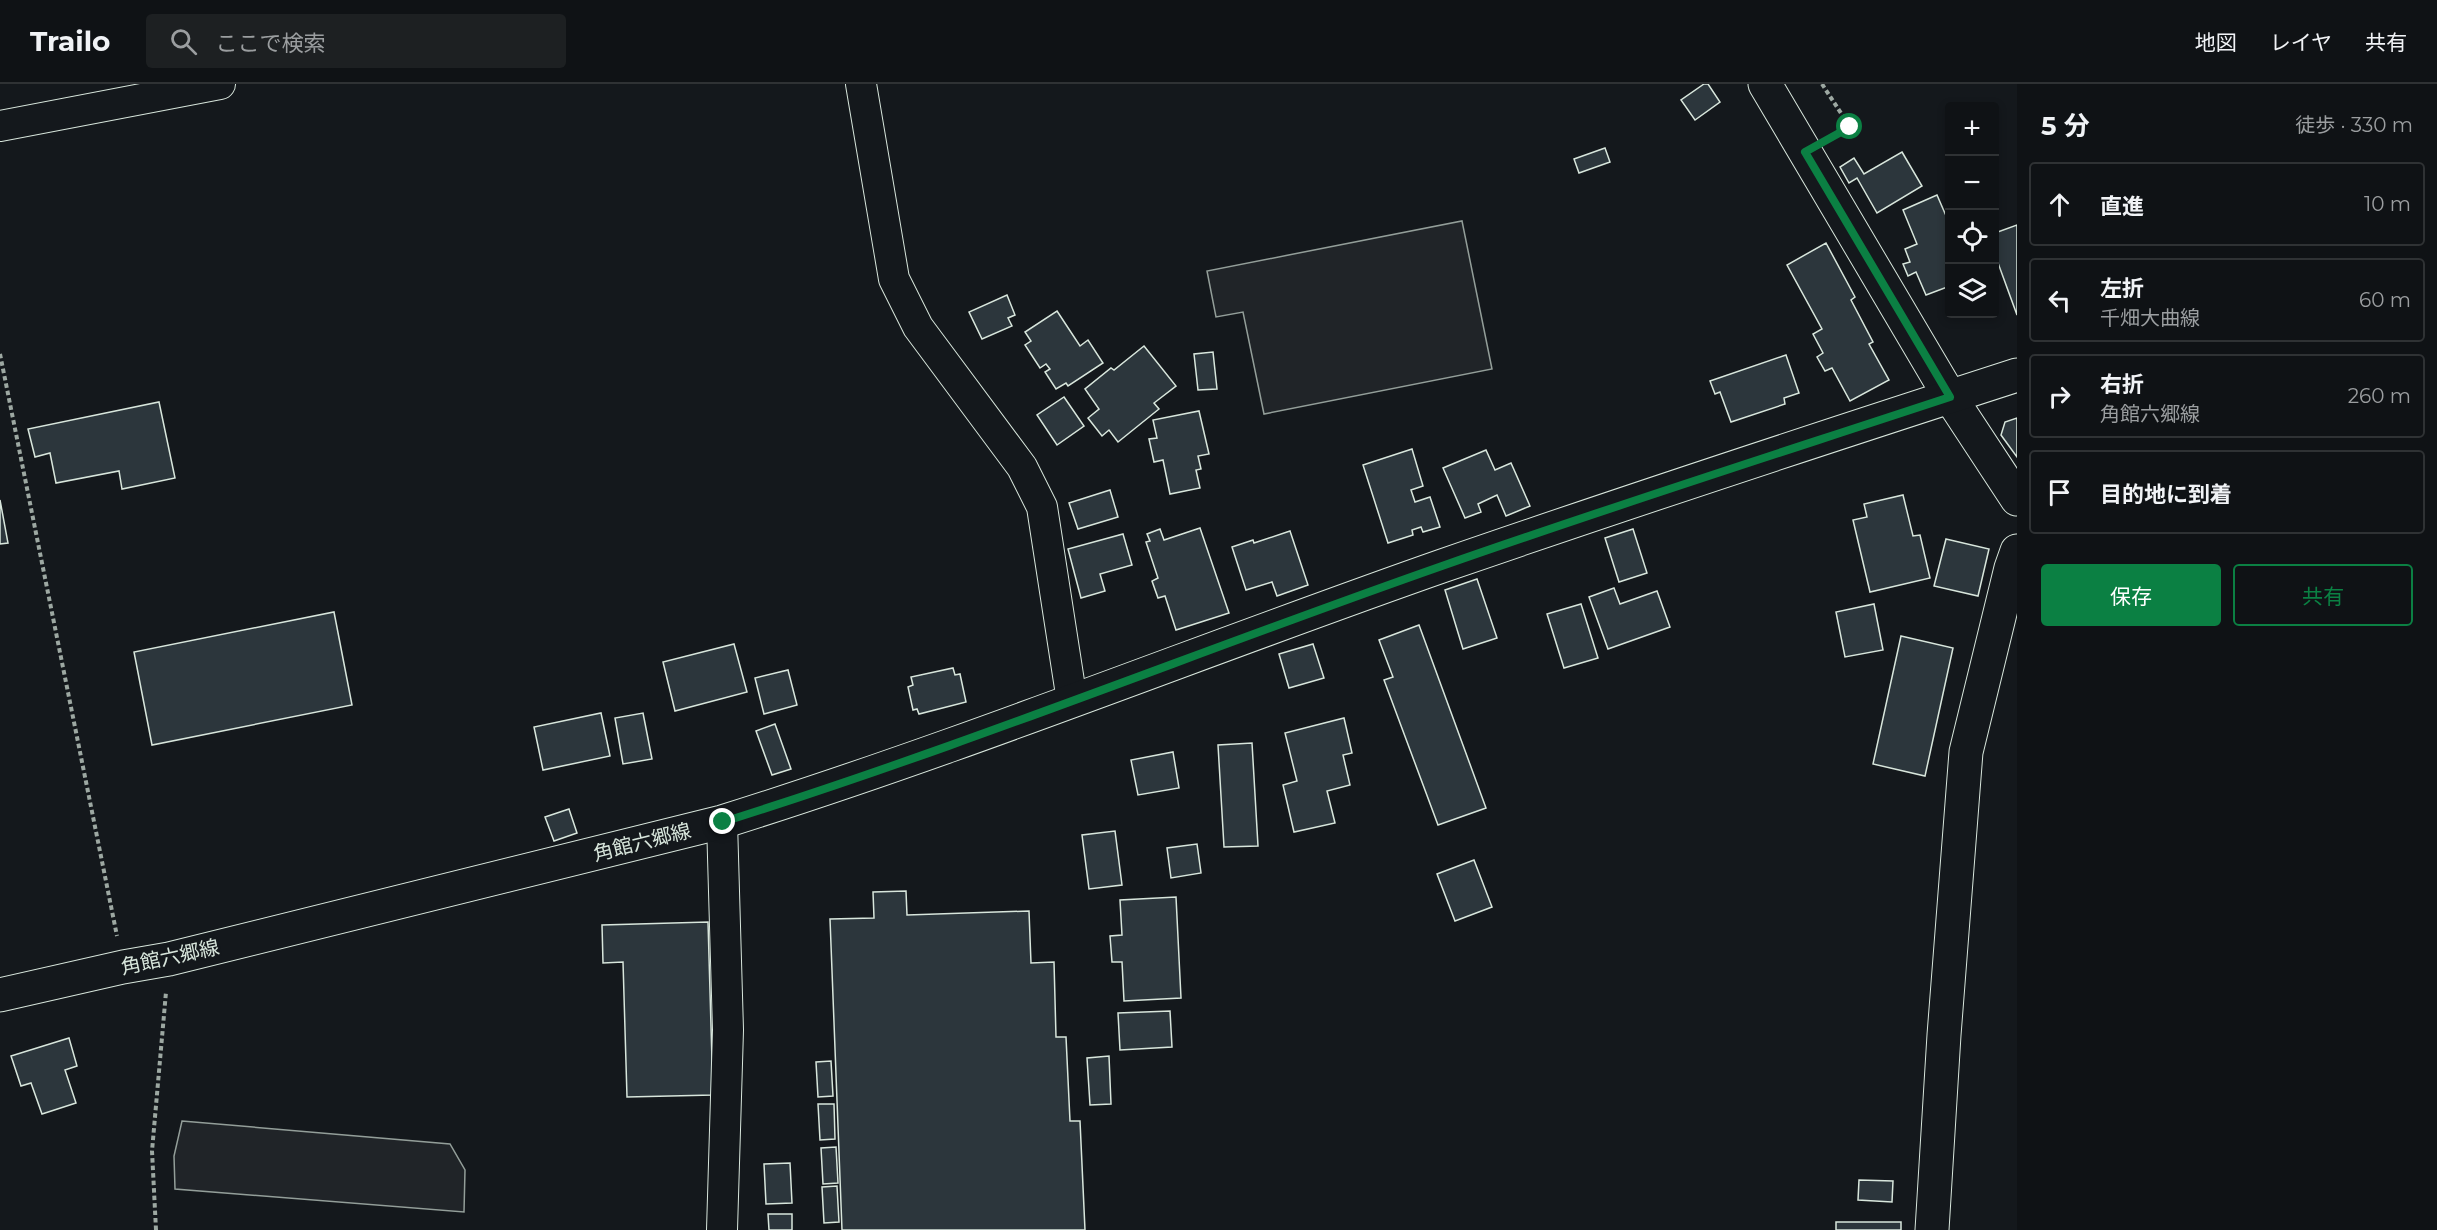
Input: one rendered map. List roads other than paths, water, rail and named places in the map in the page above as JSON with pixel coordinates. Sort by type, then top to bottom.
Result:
[{"type":"main road","points":[[1765,84],[1950,397],[2017,499]]},
{"type":"main road","name":"角館六郷線","points":[[0,995],[169,959],[723,822],[803,797],[1442,566],[2017,375]]},
{"type":"main road","points":[[1932,1230],[1966,752],[2017,551]]},
{"type":"street","points":[[0,126],[220,84]]},
{"type":"street","points":[[861,84],[894,279],[918,327],[1023,467],[1042,507],[1072,700]]},
{"type":"street","points":[[722,1230],[728,1030],[723,822]]}]
